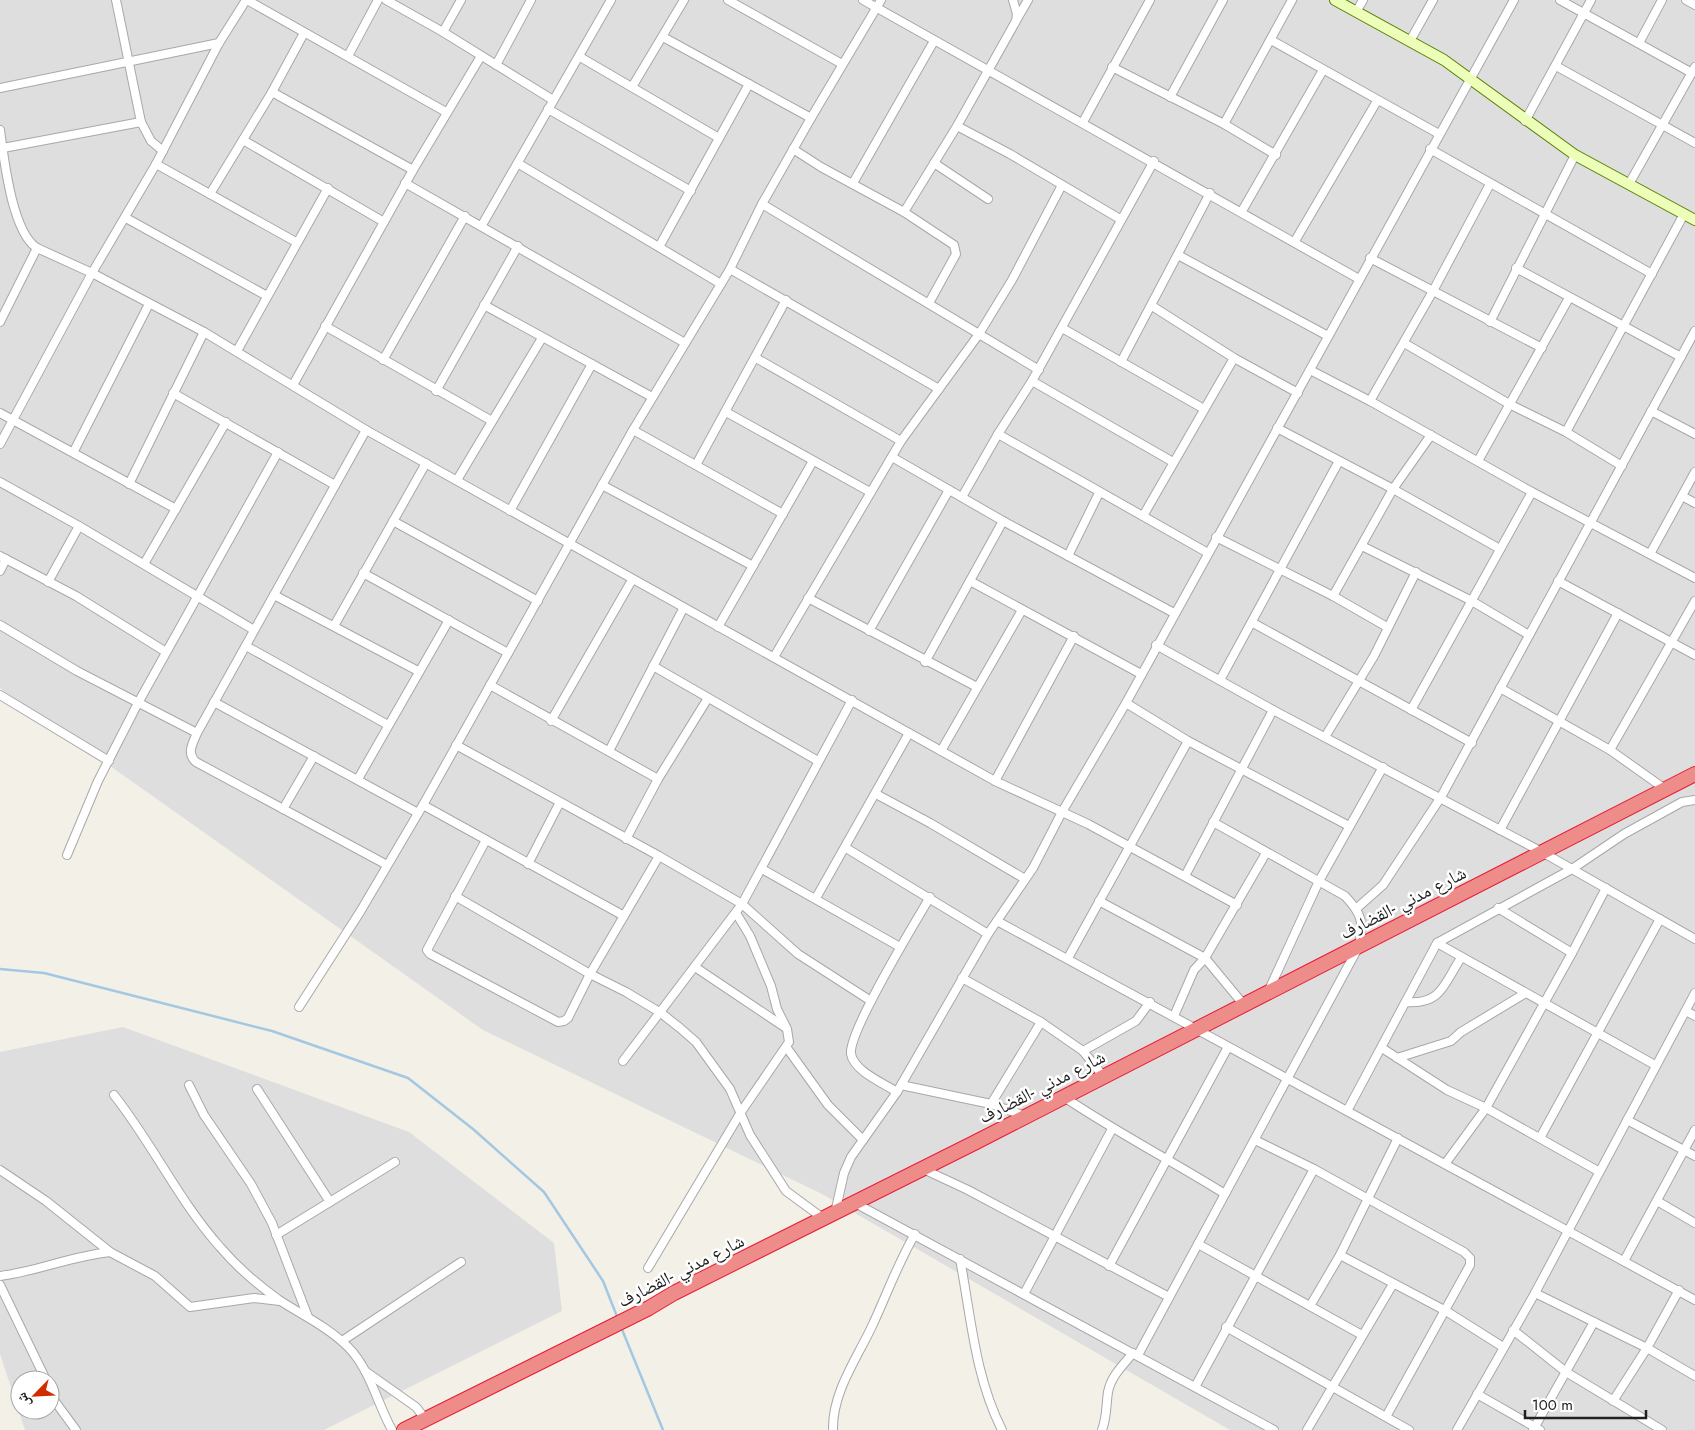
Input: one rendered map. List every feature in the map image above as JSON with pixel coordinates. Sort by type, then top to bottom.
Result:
[{"type":"highway","name":"شارع مدني -القضارف","points":[[404,1430],[923,1169],[1695,774]]},
{"type":"street","points":[[118,0],[141,122],[151,141],[163,151]]},
{"type":"street","points":[[0,444],[92,273],[156,164],[219,43],[247,0],[446,112]]},
{"type":"street","points":[[348,56],[378,0]]},
{"type":"street","points":[[386,0],[443,32],[554,100]]},
{"type":"street","points":[[443,32],[461,0]]},
{"type":"street","points":[[496,65],[531,0]]},
{"type":"street","points":[[482,225],[519,164],[548,109],[580,57],[611,0]]},
{"type":"street","points":[[632,87],[684,0]]},
{"type":"street","points":[[728,0],[842,64]]},
{"type":"street","points":[[863,0],[934,41],[1154,161],[1359,278]]},
{"type":"street","points":[[299,1007],[418,813],[633,430],[730,269],[762,204],[881,0]]},
{"type":"street","points":[[1013,0],[1017,14],[1016,21]]},
{"type":"street","points":[[904,212],[957,126],[1028,0]]},
{"type":"street","points":[[1083,122],[1150,0]]},
{"type":"street","points":[[1170,97],[1223,0]]},
{"type":"street","points":[[1224,124],[1292,0]]},
{"type":"street","points":[[1335,0],[1444,60],[1575,155],[1695,220]]},
{"type":"street","points":[[1356,12],[1363,0]]},
{"type":"street","points":[[1410,41],[1434,0]]},
{"type":"street","points":[[455,896],[661,1013],[702,1050],[730,1088],[750,1135],[786,1191],[829,1216],[851,1157],[899,1088],[988,934],[1024,880],[1126,703],[1156,645],[1298,393],[1359,278],[1514,0]]},
{"type":"street","points":[[1560,0],[1693,70],[1629,184]]},
{"type":"street","points":[[1525,120],[1591,0]]},
{"type":"street","points":[[1639,43],[1662,0]]},
{"type":"street","points":[[1686,0],[1695,5]]},
{"type":"street","points":[[210,194],[272,92],[304,33]]},
{"type":"street","points":[[663,37],[811,118]]},
{"type":"street","points":[[1271,40],[1439,134]]},
{"type":"street","points":[[854,183],[934,41]]},
{"type":"street","points":[[0,88],[219,43]]},
{"type":"street","points":[[293,385],[405,183],[481,56]]},
{"type":"street","points":[[580,57],[719,138]]},
{"type":"street","points":[[1556,66],[1695,143]]},
{"type":"street","points":[[1112,67],[1224,124],[1276,155]]},
{"type":"street","points":[[1242,211],[1276,155],[1323,70]]},
{"type":"street","points":[[660,247],[750,84]]},
{"type":"street","points":[[272,92],[413,170]]},
{"type":"street","points":[[1295,241],[1377,101]]},
{"type":"street","points":[[548,109],[691,191]]},
{"type":"street","points":[[3,148],[141,122]]},
{"type":"street","points":[[957,126],[1010,154],[1120,219]]},
{"type":"street","points":[[0,130],[3,148],[2,162],[15,211],[30,242],[37,248],[92,273],[204,332],[366,430],[995,781],[1062,812],[1237,905]]},
{"type":"street","points":[[243,140],[384,222]]},
{"type":"street","points":[[794,149],[821,167],[854,183],[904,212],[954,245],[957,249],[929,303]]},
{"type":"street","points":[[1430,149],[1652,274]]},
{"type":"street","points":[[1490,322],[1544,212],[1575,155]]},
{"type":"street","points":[[962,498],[998,434],[1039,370],[1120,219],[1154,161]]},
{"type":"street","points":[[934,163],[988,199]]},
{"type":"street","points":[[156,164],[296,242]]},
{"type":"street","points":[[519,164],[721,284]]},
{"type":"street","points":[[405,183],[482,225],[685,342]]},
{"type":"street","points":[[1370,401],[1433,292],[1490,184]]},
{"type":"street","points":[[774,657],[901,441],[979,334],[1012,280],[1062,185]]},
{"type":"street","points":[[237,351],[296,242],[328,188]]},
{"type":"street","points":[[1121,362],[1210,193]]},
{"type":"street","points":[[762,204],[1039,370]]},
{"type":"street","points":[[1566,432],[1684,214]]},
{"type":"street","points":[[383,360],[465,216]]},
{"type":"street","points":[[126,218],[267,296]]},
{"type":"street","points":[[436,391],[518,246]]},
{"type":"street","points":[[0,322],[37,248]]},
{"type":"street","points":[[1178,254],[1328,336]]},
{"type":"street","points":[[1370,258],[1542,348]]},
{"type":"street","points":[[1516,268],[1681,357]]},
{"type":"street","points":[[730,269],[939,389]]},
{"type":"street","points":[[1478,461],[1511,405],[1569,298]]},
{"type":"street","points":[[696,465],[786,300]]},
{"type":"street","points":[[74,451],[149,304]]},
{"type":"street","points":[[484,305],[652,397]]},
{"type":"street","points":[[1152,306],[1234,358],[1298,393]]},
{"type":"street","points":[[326,326],[436,391],[492,421]]},
{"type":"street","points":[[1062,328],[1204,409]]},
{"type":"street","points":[[1357,908],[1383,885],[1441,797],[1695,331]]},
{"type":"street","points":[[129,484],[204,332]]},
{"type":"street","points":[[457,480],[542,338]]},
{"type":"street","points":[[1404,343],[1511,405],[1566,432],[1622,466]]},
{"type":"street","points":[[756,358],[901,441]]},
{"type":"street","points":[[1143,516],[1234,358]]},
{"type":"street","points":[[510,511],[592,364]]},
{"type":"street","points":[[1310,370],[1370,401],[1532,492],[1695,578]]},
{"type":"street","points":[[1032,381],[1173,462]]},
{"type":"street","points":[[173,393],[335,485]]},
{"type":"street","points":[[1651,411],[1695,434]]},
{"type":"street","points":[[0,412],[74,451],[176,509]]},
{"type":"street","points":[[726,412],[870,492]]},
{"type":"street","points":[[144,564],[226,422]]},
{"type":"street","points":[[1277,428],[1393,489],[1500,550]]},
{"type":"street","points":[[366,430],[190,748],[192,759],[387,866]]},
{"type":"street","points":[[633,430],[782,514]]},
{"type":"street","points":[[998,434],[1208,553]]},
{"type":"street","points":[[1333,596],[1393,489],[1431,435]]},
{"type":"street","points":[[67,855],[81,818],[138,703],[278,452]]},
{"type":"street","points":[[892,457],[1003,521],[1174,613]]},
{"type":"street","points":[[718,627],[813,461]]},
{"type":"street","points":[[1220,680],[1253,623],[1339,461]]},
{"type":"street","points":[[334,626],[426,463]]},
{"type":"street","points":[[1650,554],[1695,472]]},
{"type":"street","points":[[0,482],[79,526],[254,630]]},
{"type":"street","points":[[602,485],[753,566]]},
{"type":"street","points":[[869,631],[949,490]]},
{"type":"street","points":[[1411,710],[1470,600],[1532,492]]},
{"type":"street","points":[[1068,556],[1100,493]]},
{"type":"street","points":[[1682,496],[1695,503]]},
{"type":"street","points":[[393,521],[538,601]]},
{"type":"street","points":[[925,662],[1003,521]]},
{"type":"street","points":[[48,582],[79,526]]},
{"type":"street","points":[[1216,537],[1280,571],[1333,596],[1388,627]]},
{"type":"street","points":[[1362,546],[1470,600],[1529,635]]},
{"type":"street","points":[[0,571],[3,557],[166,652]]},
{"type":"street","points":[[1325,737],[1360,680],[1416,572]]},
{"type":"street","points":[[363,573],[508,653]]},
{"type":"street","points":[[552,721],[632,580]]},
{"type":"street","points":[[970,581],[1141,674]]},
{"type":"street","points":[[1558,581],[1695,655]]},
{"type":"street","points":[[274,595],[418,671]]},
{"type":"street","points":[[808,598],[925,662],[977,687]]},
{"type":"street","points":[[1610,750],[1695,601]]},
{"type":"street","points":[[609,751],[683,608]]},
{"type":"street","points":[[941,751],[1022,610]]},
{"type":"street","points":[[1500,830],[1618,613]]},
{"type":"street","points":[[358,779],[418,671],[449,620]]},
{"type":"street","points":[[1253,623],[1472,743]]},
{"type":"street","points":[[0,626],[77,671],[197,733]]},
{"type":"street","points":[[995,781],[1074,636]]},
{"type":"street","points":[[1156,645],[1273,710],[1441,797],[1695,938]]},
{"type":"street","points":[[246,646],[388,725]]},
{"type":"street","points":[[653,666],[818,761]]},
{"type":"street","points":[[490,684],[552,721],[658,779]]},
{"type":"street","points":[[1500,688],[1561,720],[1610,750],[1665,789]]},
{"type":"street","points":[[0,695],[109,761]]},
{"type":"street","points":[[626,839],[658,779],[708,698]]},
{"type":"street","points":[[623,1061],[742,904],[852,700]]},
{"type":"street","points":[[214,702],[418,813]]},
{"type":"street","points":[[1126,703],[1188,741],[1348,826]]},
{"type":"street","points":[[1185,876],[1273,710]]},
{"type":"street","points":[[816,898],[846,848],[909,733]]},
{"type":"street","points":[[1068,958],[1188,741]]},
{"type":"street","points":[[456,745],[559,804],[659,856],[742,904],[798,954],[871,1001]]},
{"type":"street","points":[[283,809],[314,756]]},
{"type":"street","points":[[1268,992],[1319,881],[1348,826],[1383,767]]},
{"type":"street","points":[[876,794],[955,837],[1024,880]]},
{"type":"street","points":[[1347,1111],[1437,943],[1572,869],[1624,834],[1682,802],[1695,800]]},
{"type":"street","points":[[423,804],[624,916]]},
{"type":"street","points":[[528,864],[559,804]]},
{"type":"street","points":[[1102,1430],[1106,1418],[1108,1391],[1113,1378],[1136,1354],[1170,1297],[1359,946],[1362,929],[1357,908],[1345,896],[1213,822]]},
{"type":"street","points":[[486,840],[428,945],[430,954],[558,1022],[568,1018],[590,974],[659,856]]},
{"type":"street","points":[[846,848],[930,897],[988,934]]},
{"type":"street","points":[[1174,1016],[1194,970],[1205,958],[1266,852]]},
{"type":"street","points":[[762,869],[900,947]]},
{"type":"street","points":[[1445,1164],[1486,1108],[1572,954],[1606,888]]},
{"type":"street","points":[[930,897],[871,1001],[853,1043],[851,1053],[855,1062],[862,1070],[899,1088],[991,1104],[1024,1116]]},
{"type":"street","points":[[1099,901],[1205,958],[1244,1005]]},
{"type":"street","points":[[1498,908],[1572,954]]},
{"type":"street","points":[[648,1268],[741,1112],[788,1048],[790,1038],[771,986],[750,936],[736,913]]},
{"type":"street","points":[[1540,1138],[1660,919]]},
{"type":"street","points":[[997,921],[1150,1002],[1194,1030],[1287,1078],[1695,1300]]},
{"type":"street","points":[[1437,943],[1524,994],[1544,1003],[1655,1065]]},
{"type":"street","points":[[1406,1002],[1416,1003],[1435,997],[1443,989],[1461,958]]},
{"type":"street","points":[[695,967],[787,1029]]},
{"type":"street","points":[[962,978],[1041,1022],[1084,1051],[1104,1076]]},
{"type":"street","points":[[1457,1430],[1535,1293],[1598,1171],[1695,993]]},
{"type":"street","points":[[1397,1058],[1425,1051],[1451,1041],[1461,1032],[1524,994]]},
{"type":"street","points":[[1084,1051],[1136,1021],[1150,1002]]},
{"type":"street","points":[[1686,1011],[1695,1016]]},
{"type":"street","points":[[991,1104],[1041,1022]]},
{"type":"street","points":[[1109,1266],[1228,1047]]},
{"type":"street","points":[[788,1048],[828,1106],[863,1140]]},
{"type":"street","points":[[1382,1048],[1447,1090],[1486,1108],[1598,1171]]},
{"type":"street","points":[[189,1085],[204,1115],[251,1184],[276,1235],[308,1317]]},
{"type":"street","points":[[257,1089],[330,1202]]},
{"type":"street","points":[[114,1095],[134,1121],[186,1201],[219,1247],[237,1265],[280,1301],[308,1317],[350,1348],[364,1369],[381,1411],[392,1430]]},
{"type":"street","points":[[1064,1096],[1112,1129],[1168,1159],[1225,1194]]},
{"type":"street","points":[[1627,1120],[1695,1156]]},
{"type":"street","points":[[1024,1294],[1112,1129]]},
{"type":"street","points":[[1624,1261],[1695,1130]]},
{"type":"street","points":[[1310,1306],[1340,1255],[1398,1138]]},
{"type":"street","points":[[1254,1140],[1368,1198],[1464,1252],[1470,1258],[1470,1265],[1446,1311],[1387,1415]]},
{"type":"street","points":[[276,1235],[395,1162]]},
{"type":"street","points":[[923,1169],[1170,1297]]},
{"type":"street","points":[[1195,1387],[1254,1275],[1314,1169]]},
{"type":"street","points":[[0,1170],[46,1201],[110,1252],[155,1276],[190,1306],[254,1298],[280,1301]]},
{"type":"street","points":[[1657,1201],[1695,1223]]},
{"type":"street","points":[[855,1203],[1274,1430]]},
{"type":"street","points":[[833,1430],[833,1420],[839,1395],[874,1323],[891,1281],[915,1234]]},
{"type":"street","points":[[1198,1244],[1362,1335]]},
{"type":"street","points":[[0,1276],[30,1271],[86,1254],[110,1252]]},
{"type":"street","points":[[1340,1255],[1446,1311],[1503,1347]]},
{"type":"street","points":[[960,1259],[977,1362],[987,1397],[1002,1430]]},
{"type":"street","points":[[342,1341],[461,1262]]},
{"type":"street","points":[[1307,1430],[1393,1284]]},
{"type":"street","points":[[0,1285],[41,1370]]},
{"type":"street","points":[[1614,1401],[1647,1348],[1679,1290]]},
{"type":"street","points":[[1535,1293],[1647,1348],[1695,1376]]},
{"type":"street","points":[[1477,1394],[1536,1429],[1594,1322]]},
{"type":"street","points":[[1226,1327],[1332,1388],[1387,1415],[1409,1430]]},
{"type":"street","points":[[1513,1330],[1566,1372],[1662,1430]]},
{"type":"street","points":[[364,1369],[416,1406],[426,1420]]},
{"type":"street","points":[[60,1408],[76,1430]]},
{"type":"shaded area","points":[[0,0],[1695,0],[1695,1430],[1230,1430],[822,1194],[483,1030],[0,688]]},
{"type":"shaded area","points":[[123,1027],[409,1132],[554,1243],[562,1311],[324,1430],[25,1430],[22,1420],[60,1420],[60,1370],[10,1370],[10,1384],[0,1354],[0,1052]]},
{"type":"waterway","points":[[0,969],[44,973],[272,1031],[408,1078],[473,1129],[544,1192],[603,1281],[618,1319]]},
{"type":"waterway","points":[[621,1327],[663,1430]]}]
